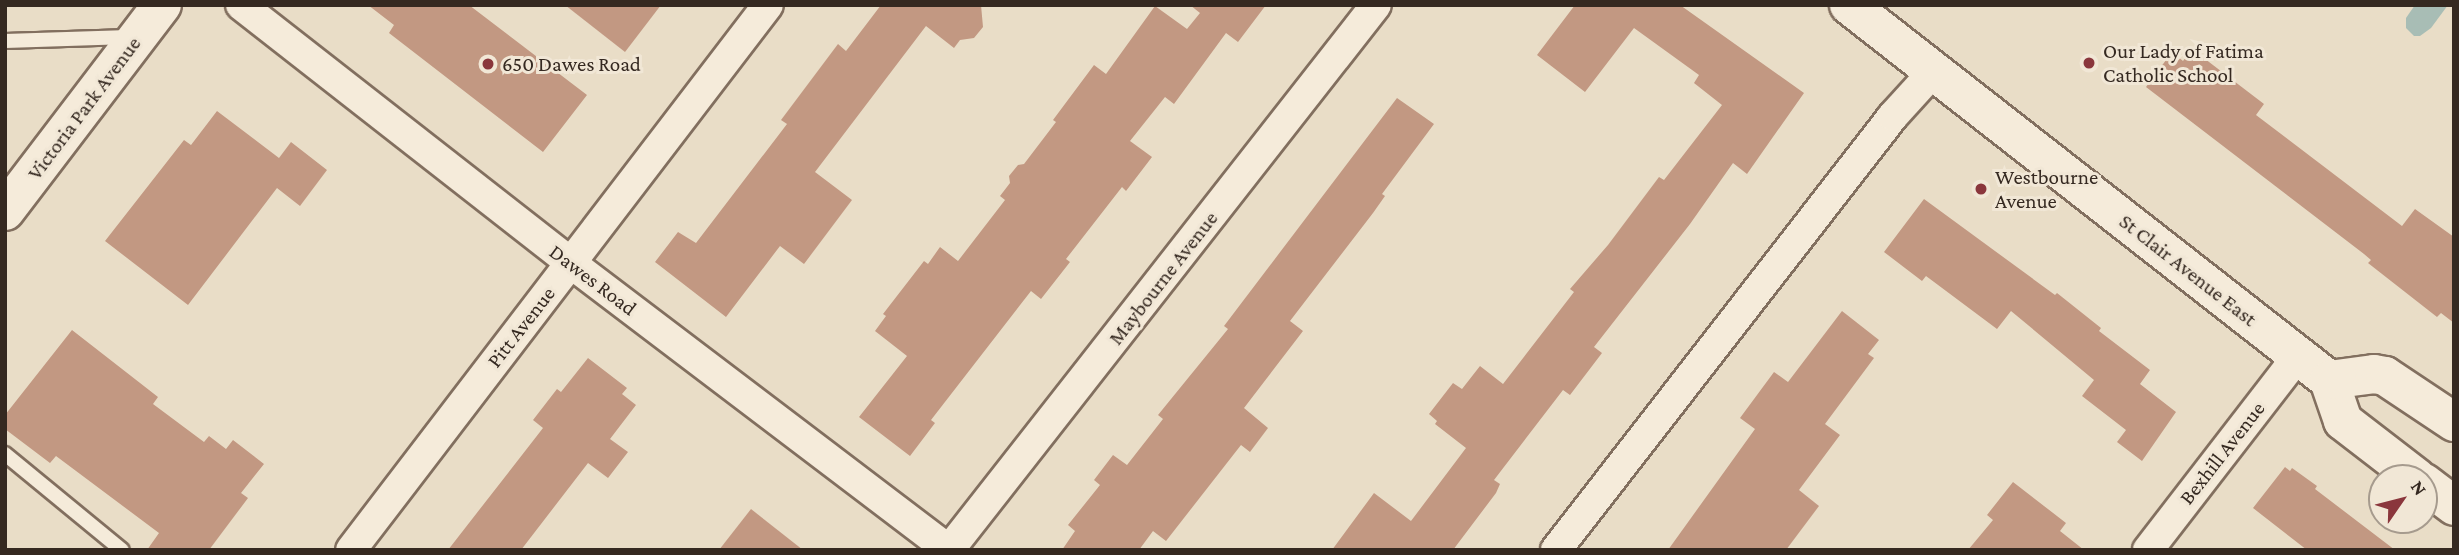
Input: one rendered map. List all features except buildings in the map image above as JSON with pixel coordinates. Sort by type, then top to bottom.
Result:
[{"type":"main road","name":"Victoria Park Avenue","points":[[5,211],[162,5]]},
{"type":"main road","name":"St Clair Avenue East","points":[[1849,5],[2329,380]]},
{"type":"main road","points":[[2399,464],[2343,421],[2329,380],[2374,374],[2385,376],[2454,422]]},
{"type":"main road","points":[[2438,494],[2454,506]]},
{"type":"street","name":"Dawes Road","points":[[242,5],[572,264],[949,550]]},
{"type":"street","name":"Pitt Avenue","points":[[351,550],[466,396],[572,264],[768,5]]},
{"type":"street","name":"Maybourne Avenue","points":[[949,550],[1376,5]]},
{"type":"street","points":[[1556,550],[1893,116],[1933,72]]},
{"type":"street","name":"Bexhill Avenue","points":[[2148,550],[2298,356]]},
{"type":"lane","points":[[5,41],[138,37]]},
{"type":"lane","points":[[5,454],[122,550]]},
{"type":"shaded area","points":[[2415,5],[2448,5],[2431,28],[2420,36],[2414,36],[2406,28],[2406,18]]},
{"type":"place","name":"Our Lady of Fatima Catholic School","points":[[2089,63]]},
{"type":"place","name":"650 Dawes Road","points":[[488,64]]},
{"type":"place","name":"Westbourne Avenue","points":[[1981,189]]}]
